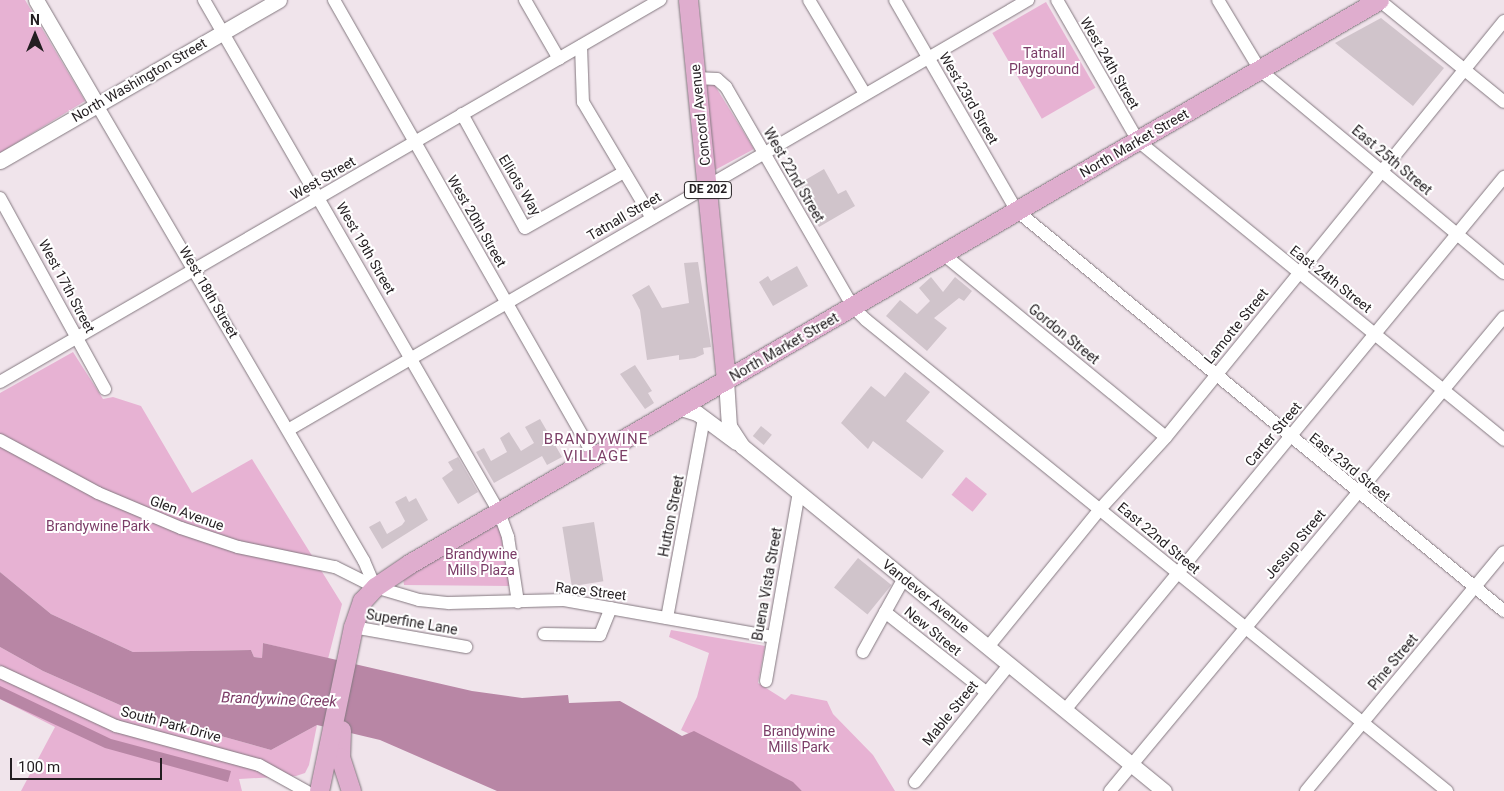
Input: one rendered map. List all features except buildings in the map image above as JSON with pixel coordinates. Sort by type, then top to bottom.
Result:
[{"type":"main road","name":"Concord Avenue","points":[[688,0],[726,380]]},
{"type":"main road","name":"North Market Street","points":[[319,791],[334,744],[350,641],[362,601],[375,587],[594,456],[1379,0]]},
{"type":"main road","points":[[334,744],[344,778],[351,791]]},
{"type":"street","name":"West 18th Street","points":[[36,0],[195,267],[375,587]]},
{"type":"street","name":"West 19th Street","points":[[204,0],[320,198],[499,512],[508,537],[518,602]]},
{"type":"street","name":"North Washington Street","points":[[0,161],[279,0]]},
{"type":"street","name":"West 20th Street","points":[[334,0],[594,456]]},
{"type":"street","points":[[525,0],[559,58]]},
{"type":"street","name":"West Street","points":[[0,382],[195,267],[320,198],[660,0]]},
{"type":"street","points":[[809,0],[865,94]]},
{"type":"street","name":"West 23rd Street","points":[[895,0],[1017,211]]},
{"type":"street","name":"Tatnall Street","points":[[288,430],[1028,0]]},
{"type":"street","name":"West 24th Street","points":[[1057,0],[1138,141]]},
{"type":"street","name":"East 25th Street","points":[[1218,0],[1260,70],[1383,170],[1504,273]]},
{"type":"street","points":[[1379,0],[1504,102]]},
{"type":"street","name":"Lamotte Street","points":[[988,647],[1101,508],[1166,437],[1504,21]]},
{"type":"street","points":[[581,46],[584,102],[652,218]]},
{"type":"street","name":"West 22nd Street","points":[[696,78],[717,79],[726,87],[853,307]]},
{"type":"street","name":"Elliots Way","points":[[462,114],[525,228],[624,172]]},
{"type":"street","name":"East 24th Street","points":[[1138,141],[1298,273],[1376,333],[1441,390],[1504,440]]},
{"type":"street","name":"Carter Street","points":[[1065,710],[1504,178]]},
{"type":"street","name":"West 17th Street","points":[[0,198],[105,389]]},
{"type":"street","name":"East 23rd Street","points":[[1017,211],[1216,374],[1290,438],[1358,491],[1504,611]]},
{"type":"street","name":"Gordon Street","points":[[943,254],[1166,437]]},
{"type":"street","name":"East 22nd Street","points":[[853,307],[1101,508],[1244,629],[1447,791]]},
{"type":"street","name":"Jessup Street","points":[[1110,791],[1441,390],[1504,317]]},
{"type":"street","name":"Vandever Avenue","points":[[726,380],[729,426],[742,446],[1164,791]]},
{"type":"street","points":[[678,407],[704,419],[742,446]]},
{"type":"street","name":"Hutton Street","points":[[667,618],[704,419]]},
{"type":"street","name":"Glen Avenue","points":[[0,440],[36,462],[154,518],[238,547],[335,567],[375,587]]},
{"type":"street","name":"Buena Vista Street","points":[[766,681],[799,492]]},
{"type":"street","name":"Pine Street","points":[[1306,791],[1504,552]]},
{"type":"street","points":[[863,652],[904,578]]},
{"type":"street","name":"Race Street","points":[[375,587],[448,603],[564,600],[773,637]]},
{"type":"street","points":[[544,634],[600,635],[610,608]]},
{"type":"street","name":"New Street","points":[[885,612],[986,692]]},
{"type":"street","name":"Superfine Lane","points":[[350,641],[466,647]]},
{"type":"street","name":"Mable Street","points":[[915,782],[1010,664]]},
{"type":"street","name":"South Park Drive","points":[[0,672],[116,726],[259,764],[306,791]]},
{"type":"green space","points":[[0,0],[25,0],[85,101],[0,153]]},
{"type":"green space","name":"Tatnall Playground","points":[[1046,2],[1096,88],[1042,119],[992,33]]},
{"type":"green space","points":[[705,82],[714,84],[754,149],[715,170]]},
{"type":"green space","name":"Brandywine Park","points":[[73,352],[103,399],[113,397],[141,406],[192,493],[252,459],[342,604],[328,659],[263,643],[262,658],[254,657],[251,650],[133,652],[51,614],[0,572],[0,393]]},
{"type":"green space","points":[[966,477],[987,494],[973,512],[952,495]]},
{"type":"green space","name":"Brandywine Mills Plaza","points":[[499,524],[510,586],[404,585],[403,578]]},
{"type":"green space","name":"Brandywine Mills Park","points":[[671,630],[765,646],[758,683],[785,700],[791,694],[827,701],[833,714],[873,755],[895,791],[802,791],[785,778],[681,730],[697,697],[709,653],[669,637]]},
{"type":"green space","points":[[0,647],[43,671],[138,713],[271,750],[317,725],[309,765],[305,773],[296,776],[239,779],[242,791],[21,791],[55,727],[0,699]]},
{"type":"water","name":"Brandywine Creek","points":[[0,572],[51,614],[133,652],[251,650],[254,657],[262,658],[263,643],[472,691],[522,698],[568,695],[569,703],[620,701],[682,736],[694,731],[793,782],[802,791],[497,791],[380,740],[317,725],[271,750],[138,713],[43,671],[0,647]]},
{"type":"water","points":[[0,686],[111,739],[231,771],[228,782],[105,748],[0,699]]},
{"type":"district","name":"BRANDYWINE VILLAGE","points":[[596,448]]}]
